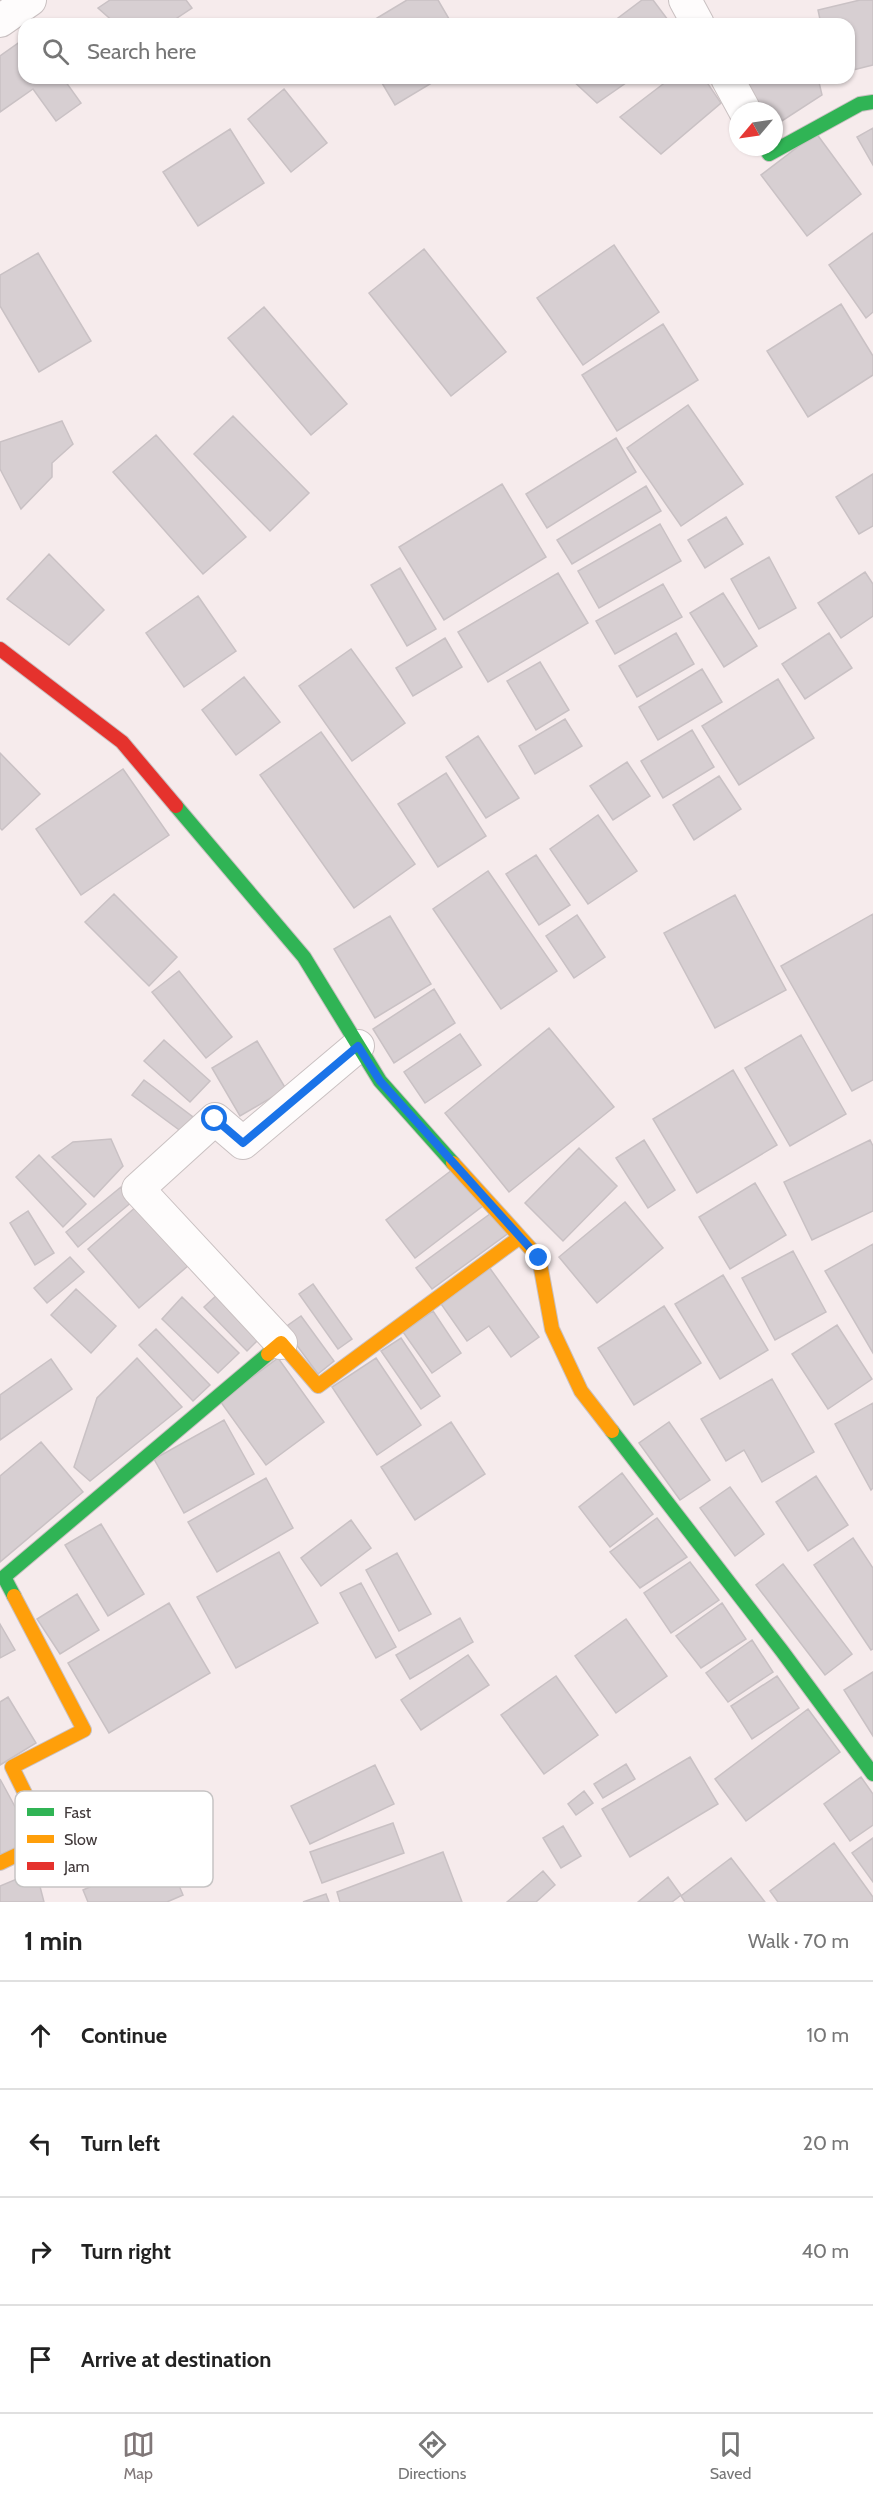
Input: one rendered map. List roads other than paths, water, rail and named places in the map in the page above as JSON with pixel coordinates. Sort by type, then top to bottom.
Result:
[{"type":"street","points":[[0,21],[30,0]]},
{"type":"street","points":[[685,0],[695,18]]},
{"type":"street","points":[[730,84],[740,102]]},
{"type":"street","points":[[783,146],[860,104],[873,102]]},
{"type":"street","points":[[0,649],[122,742],[304,957],[380,1081],[539,1258],[552,1329],[581,1391],[782,1651],[873,1774]]},
{"type":"street","points":[[358,1046],[243,1143],[215,1119],[138,1189],[318,1386],[520,1237]]},
{"type":"street","points":[[24,1791],[12,1767],[84,1730],[4,1577],[281,1343]]},
{"type":"street","points":[[0,1863],[15,1856]]}]
